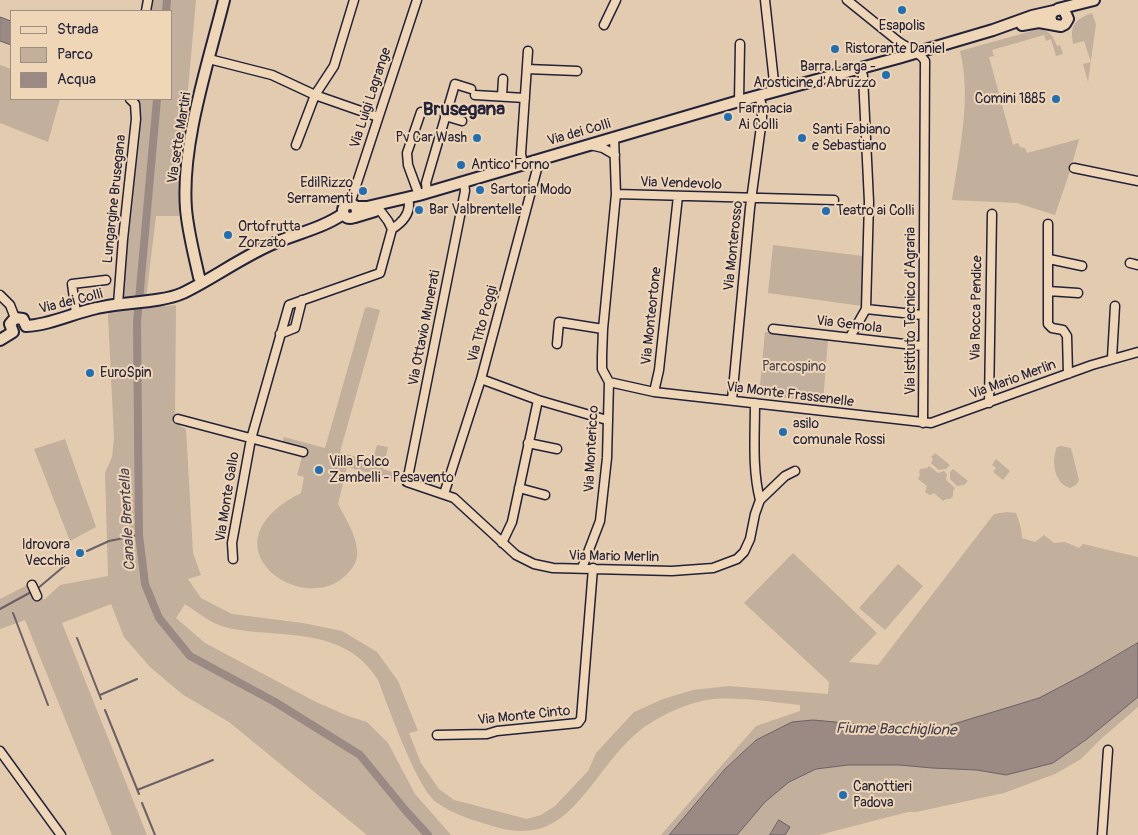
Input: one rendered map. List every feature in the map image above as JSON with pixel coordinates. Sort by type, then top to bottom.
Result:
[{"type":"main road","name":"Via sette Martiri","points":[[202,282],[199,277],[189,230],[186,194],[193,129],[224,0]]},
{"type":"main road","name":"Via dei Colli","points":[[993,30],[1039,22],[1061,26],[1078,10],[1095,0]]},
{"type":"main road","name":"Via dei Colli","points":[[354,209],[423,194],[588,144],[918,52],[993,30],[1032,16],[1095,0]]},
{"type":"main road","points":[[1052,24],[1050,16],[1056,10],[1065,12],[1068,19]]},
{"type":"main road","name":"Via dei Colli","points":[[354,209],[379,209],[407,198]]},
{"type":"main road","points":[[202,282],[254,252],[331,221],[344,214],[344,207],[354,209]]},
{"type":"main road","name":"Via dei Colli","points":[[26,326],[42,324],[76,313],[167,297],[182,293],[202,282]]},
{"type":"main road","name":"Via dei Colli","points":[[0,340],[13,332],[18,334],[26,330],[23,319],[16,318]]},
{"type":"main road","points":[[13,332],[10,324],[16,318]]},
{"type":"street","points":[[296,145],[314,95],[334,66],[354,0]]},
{"type":"street","name":"Via Luigi Lagrange","points":[[354,209],[378,117],[417,0]]},
{"type":"street","points":[[604,25],[616,0]]},
{"type":"street","points":[[765,0],[775,91]]},
{"type":"street","points":[[847,0],[904,45],[918,52]]},
{"type":"street","points":[[739,101],[740,44]]},
{"type":"street","points":[[523,164],[521,154],[528,52]]},
{"type":"street","name":"Via Istituto Tecnico d'Agraria","points":[[918,52],[925,61],[922,315],[923,423]]},
{"type":"street","points":[[209,59],[272,75],[314,95],[378,117]]},
{"type":"street","points":[[850,337],[866,309],[869,202],[860,68]]},
{"type":"street","points":[[527,69],[577,71]]},
{"type":"street","points":[[502,96],[503,79]]},
{"type":"street","points":[[423,194],[455,84],[473,92],[525,98]]},
{"type":"street","name":"Via Monterosso","points":[[732,400],[751,198],[762,119],[762,106],[759,96]]},
{"type":"street","name":"Lungargine Brusegana","points":[[120,304],[123,239],[136,119],[134,104],[131,100]]},
{"type":"street","points":[[421,112],[407,153],[408,165],[423,194]]},
{"type":"street","points":[[445,116],[462,121]]},
{"type":"street","name":"Via Montericco","points":[[582,568],[600,521],[607,458],[608,382],[602,369],[603,329],[616,194],[614,137]]},
{"type":"street","points":[[588,144],[604,148],[615,155]]},
{"type":"street","name":"Via Tito Poggi","points":[[444,494],[480,379],[537,169],[535,160]]},
{"type":"street","points":[[1074,168],[1138,181]]},
{"type":"street","name":"Via Ottavio Munerati","points":[[407,480],[465,190],[464,182]]},
{"type":"street","name":"Via Vendevolo","points":[[616,194],[834,200]]},
{"type":"street","name":"Via Monteortone","points":[[654,392],[659,370],[678,196]]},
{"type":"street","name":"Via Monte Gallo","points":[[233,559],[232,543],[251,439],[289,305],[380,273],[392,229],[403,221],[407,213],[409,205],[407,198]]},
{"type":"street","points":[[379,209],[392,229]]},
{"type":"street","name":"Via Rocca Pendice","points":[[989,403],[992,214]]},
{"type":"street","points":[[1048,224],[1048,324],[1052,328],[1063,330],[1067,336],[1068,374]]},
{"type":"street","points":[[1049,259],[1082,266]]},
{"type":"street","points":[[76,313],[72,284],[106,280]]},
{"type":"street","points":[[1048,291],[1078,292]]},
{"type":"street","points":[[0,294],[10,305],[16,318]]},
{"type":"street","points":[[280,334],[295,328],[302,300]]},
{"type":"street","points":[[1112,358],[1115,306]]},
{"type":"street","points":[[866,309],[922,315]]},
{"type":"street","points":[[557,344],[559,322],[603,329]]},
{"type":"street","name":"Via Gemola","points":[[773,329],[922,346]]},
{"type":"street","name":"Via Mario Merlin","points":[[923,423],[931,423],[1112,358],[1138,352]]},
{"type":"street","points":[[480,379],[538,400],[607,420]]},
{"type":"street","points":[[608,382],[654,392]]},
{"type":"street","name":"Via Monte Frassenelle","points":[[654,392],[923,423]]},
{"type":"street","points":[[502,543],[512,522],[538,400]]},
{"type":"street","points":[[755,404],[755,456],[757,489],[760,500]]},
{"type":"street","name":"Via Monte Gallo","points":[[178,419],[303,452]]},
{"type":"street","points":[[528,443],[558,449]]},
{"type":"street","name":"Via Mario Merlin","points":[[407,480],[407,482],[444,494],[462,504],[516,555],[534,564],[552,568],[672,571],[713,568],[737,559],[744,552],[750,540],[754,514],[760,500],[785,476],[795,471]]},
{"type":"street","points":[[519,488],[545,495]]},
{"type":"street","name":"Via Monte Cinto","points":[[437,735],[486,734],[496,731],[578,723],[580,719],[593,568]]},
{"type":"street","points":[[32,585],[37,596]]},
{"type":"street","points":[[1102,835],[1108,750]]},
{"type":"street","points":[[0,751],[61,835]]},
{"type":"green space","points":[[142,0],[196,0],[183,146],[179,216],[156,216],[146,299],[154,307],[176,305],[175,416],[180,426],[186,429],[193,553],[201,575],[188,579],[201,598],[232,614],[303,623],[342,631],[377,652],[398,681],[418,731],[409,733],[421,763],[439,789],[454,800],[527,819],[541,815],[555,806],[588,771],[596,753],[634,712],[663,699],[693,690],[729,686],[828,694],[829,682],[744,603],[793,553],[877,633],[849,662],[878,665],[994,514],[1016,513],[1022,538],[1035,542],[1044,535],[1054,543],[1065,542],[1079,548],[1083,544],[1138,557],[1138,643],[1039,698],[947,726],[923,730],[813,720],[792,722],[755,740],[725,769],[669,835],[661,835],[756,726],[800,711],[800,705],[746,699],[714,699],[691,704],[657,719],[632,737],[584,795],[557,821],[540,829],[521,831],[499,828],[458,815],[436,802],[428,794],[412,764],[378,680],[364,662],[348,650],[330,642],[310,638],[228,628],[211,621],[185,604],[176,618],[205,643],[316,702],[367,722],[388,743],[415,794],[451,835],[367,835],[229,722],[182,694],[150,667],[124,637],[111,604],[62,623],[147,835],[112,835],[25,620],[0,629],[0,599],[35,581],[44,600],[60,585],[108,576],[105,473],[112,457],[114,438],[108,315],[114,303],[141,118],[136,100],[172,100],[172,10],[141,10]]},
{"type":"green space","points":[[1092,13],[1096,24],[1091,61],[1084,41],[1073,44],[1072,32],[1077,21]]},
{"type":"green space","points":[[1039,29],[1051,34],[1057,46],[1060,45],[1063,54],[1056,56],[1051,39],[1046,41],[1044,35],[992,50],[994,56],[989,57],[1013,145],[1018,143],[1020,147],[1025,148],[1027,153],[1079,139],[1055,215],[1017,203],[952,200],[965,107],[965,88],[960,51]]},
{"type":"green space","points":[[1091,62],[1088,82],[1083,64]]},
{"type":"green space","points":[[0,65],[10,69],[10,100],[60,100],[48,142],[0,123]]},
{"type":"green space","points":[[773,245],[863,256],[862,306],[768,293]]},
{"type":"green space","points":[[365,308],[380,310],[340,452],[372,462],[377,445],[388,447],[383,469],[405,476],[403,482],[347,467],[338,504],[355,538],[356,560],[354,566],[347,574],[328,586],[307,588],[286,582],[269,570],[259,554],[259,534],[272,513],[301,493],[304,477],[297,475],[304,450],[282,444],[284,437],[325,448]]},
{"type":"green space","name":"Parcospino","points":[[765,332],[828,339],[823,402],[759,395]]},
{"type":"green space","points":[[65,439],[96,527],[70,541],[34,449]]},
{"type":"green space","points":[[1057,447],[1071,448],[1079,480],[1076,485],[1070,488],[1060,481],[1055,471],[1055,453]]},
{"type":"green space","points":[[935,453],[950,465],[946,469],[939,470],[931,463],[933,459],[931,457]]},
{"type":"green space","points":[[996,459],[1010,471],[1003,480],[993,472],[996,468],[992,465]]},
{"type":"green space","points":[[929,466],[938,473],[944,471],[947,474],[946,480],[955,488],[950,499],[943,501],[934,493],[930,495],[925,492],[927,486],[918,479],[919,472],[920,469]]},
{"type":"green space","points":[[953,469],[968,481],[964,485],[957,486],[950,479],[950,472]]},
{"type":"green space","points":[[898,564],[923,586],[885,630],[859,608]]},
{"type":"green space","points":[[1138,697],[1138,707],[1081,759],[1055,774],[1004,793],[916,812],[908,812],[819,835],[737,835],[765,802],[789,782],[816,769],[848,765],[899,765],[977,770],[1006,775],[1053,763],[1087,739]]},
{"type":"water","points":[[0,17],[10,21],[10,45],[0,41]]},
{"type":"water","name":"Fiume Bacchiglione","points":[[1138,643],[1138,697],[1087,739],[1053,763],[1006,775],[977,770],[899,765],[848,765],[816,769],[789,782],[765,802],[737,835],[669,835],[725,769],[756,740],[792,722],[813,720],[923,730],[947,726],[1039,698]]},
{"type":"water","points":[[779,820],[790,827],[785,835],[770,835]]},
{"type":"waterway","name":"Canale Brentella","points":[[166,10],[167,0]]},
{"type":"waterway","name":"Canale Brentella","points":[[157,100],[137,322],[139,535],[145,584],[159,618],[190,656],[275,702],[360,755],[428,835]]},
{"type":"waterway","points":[[87,551],[109,541],[139,535]]},
{"type":"waterway","points":[[37,589],[69,562]]},
{"type":"waterway","points":[[0,609],[33,591]]},
{"type":"waterway","points":[[13,613],[48,705]]},
{"type":"waterway","points":[[77,638],[101,699]]},
{"type":"waterway","points":[[100,695],[137,679]]},
{"type":"waterway","points":[[105,710],[139,794]]},
{"type":"waterway","points":[[137,790],[213,760]]},
{"type":"waterway","points":[[142,803],[155,835]]},
{"type":"place","name":"Esapolis","points":[[902,10]]},
{"type":"place","name":"Ristorante Daniel","points":[[835,49]]},
{"type":"place","name":"Barra Larga - Arosticine d'Abruzzo","points":[[886,75]]},
{"type":"place","name":"Comini 1885","points":[[1056,99]]},
{"type":"place","name":"Farmacia Ai Colli","points":[[728,117]]},
{"type":"place","name":"Pv Car Wash","points":[[477,138]]},
{"type":"place","name":"Santi Fabiano e Sebastiano","points":[[802,138]]},
{"type":"place","name":"Antico Forno","points":[[461,165]]},
{"type":"place","name":"Sartoria Modo","points":[[480,190]]},
{"type":"place","name":"EdilRizzo Serramenti","points":[[363,191]]},
{"type":"place","name":"Bar Valbrentelle","points":[[419,210]]},
{"type":"place","name":"Teatro ai Colli","points":[[826,211]]},
{"type":"place","name":"Ortofrutta Zorzato","points":[[228,235]]},
{"type":"place","name":"EuroSpin","points":[[90,373]]},
{"type":"place","name":"asilo comunale Rossi","points":[[783,432]]},
{"type":"place","name":"Villa Folco Zambelli - Pesavento","points":[[319,470]]},
{"type":"place","name":"Idrovora Vecchia","points":[[80,553]]},
{"type":"place","name":"Canottieri Padova","points":[[843,795]]},
{"type":"district","name":"Brusegana","points":[[464,110]]}]
